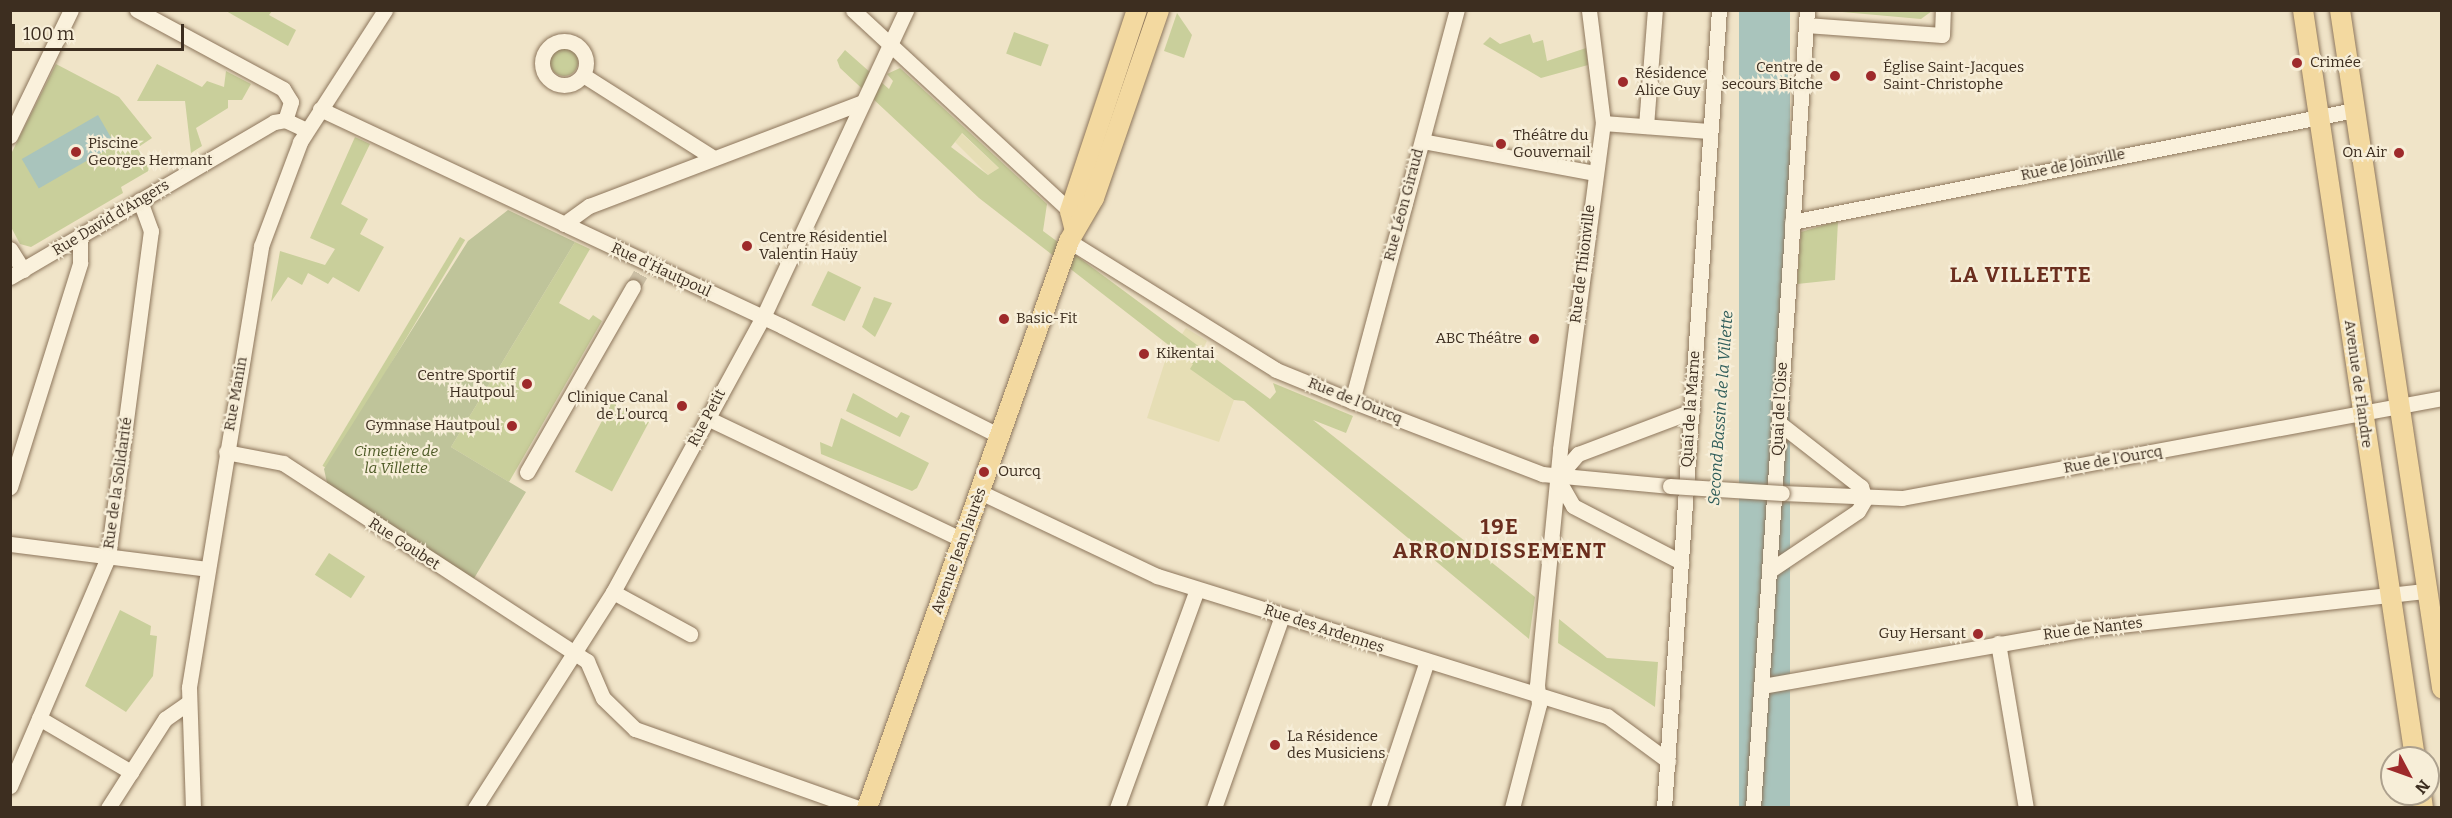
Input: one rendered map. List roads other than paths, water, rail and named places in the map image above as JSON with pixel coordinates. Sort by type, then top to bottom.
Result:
[{"type":"main road","name":"Avenue Jean Jaurès","points":[[867,807],[1000,436],[1071,226],[1137,10]]},
{"type":"main road","name":"Avenue Jean Jaurès","points":[[1071,226],[1094,198],[1159,10]]},
{"type":"main road","name":"Avenue de Flandre","points":[[2303,10],[2413,746]]},
{"type":"main road","points":[[2340,10],[2397,406],[2442,688]]},
{"type":"street","points":[[10,136],[71,10]]},
{"type":"street","points":[[137,10],[283,89],[291,102],[285,120],[306,130]]},
{"type":"street","name":"Rue Manin","points":[[193,807],[188,703],[207,569],[261,246],[281,182],[306,130],[385,10]]},
{"type":"street","name":"Rue de l'Ourcq","points":[[853,10],[1071,226],[1276,370],[1557,478],[1864,500],[1902,498],[2442,398]]},
{"type":"street","name":"Rue Petit","points":[[475,807],[576,654],[613,592],[763,317],[860,103],[906,10]]},
{"type":"street","name":"Rue Léon Giraud","points":[[1352,401],[1457,10]]},
{"type":"street","name":"Rue de Thionville","points":[[1512,807],[1538,695],[1557,478],[1594,173],[1603,123],[1590,10]]},
{"type":"street","points":[[1646,126],[1655,10]]},
{"type":"street","name":"Quai de la Marne","points":[[1664,807],[1719,10]]},
{"type":"street","points":[[1807,18],[1942,35],[1943,10]]},
{"type":"street","name":"Quai de l'Oise","points":[[1753,807],[1807,18]]},
{"type":"street","points":[[583,75],[714,158]]},
{"type":"street","points":[[564,224],[590,206],[860,103]]},
{"type":"street","name":"Rue d'Hautpoul","points":[[320,109],[564,224],[644,268],[763,317],[1000,436]]},
{"type":"street","name":"Rue de Joinville","points":[[1792,222],[2354,110]]},
{"type":"street","name":"Rue David d'Angers","points":[[17,274],[260,129],[285,120]]},
{"type":"street","points":[[1603,123],[1710,131]]},
{"type":"street","points":[[1422,141],[1594,173]]},
{"type":"street","name":"Rue de la Solidarité","points":[[10,786],[108,557],[151,231],[140,200]]},
{"type":"street","points":[[10,487],[80,262],[80,236]]},
{"type":"street","points":[[10,249],[17,274]]},
{"type":"street","points":[[527,472],[633,287]]},
{"type":"street","points":[[1681,562],[1573,506],[1557,478],[1578,454],[1692,411]]},
{"type":"street","points":[[707,418],[963,540]]},
{"type":"street","points":[[1769,571],[1858,512],[1864,500],[1861,487],[1779,423]]},
{"type":"street","name":"Rue Goubet","points":[[226,452],[283,463],[576,654],[587,662],[611,709],[634,729],[858,807]]},
{"type":"street","name":"Rue des Ardennes","points":[[980,492],[1157,576],[1607,716],[1668,761]]},
{"type":"street","points":[[1553,519],[1573,506]]},
{"type":"street","points":[[10,544],[207,569]]},
{"type":"street","points":[[1116,807],[1197,589]]},
{"type":"street","name":"Rue de Nantes","points":[[1762,686],[1998,643],[2426,591]]},
{"type":"street","points":[[613,592],[690,634]]},
{"type":"street","points":[[1214,807],[1282,616]]},
{"type":"street","points":[[1998,643],[2026,807]]},
{"type":"street","points":[[1378,807],[1427,661]]},
{"type":"street","points":[[108,807],[165,719],[188,703]]},
{"type":"street","points":[[39,718],[130,772]]},
{"type":"water","points":[[1739,11],[1790,11],[1790,808],[1739,808]]},
{"type":"water","points":[[98,115],[115,144],[39,188],[22,159]]},
{"type":"tunnel","points":[[633,287],[641,273]]},
{"type":"place","name":"Crimée","points":[[2297,63]]},
{"type":"place","name":"Centre de secours Bitche","points":[[1835,76]]},
{"type":"place","name":"Église Saint-Jacques Saint-Christophe","points":[[1871,76]]},
{"type":"place","name":"Résidence Alice Guy","points":[[1623,82]]},
{"type":"place","name":"Théâtre du Gouvernail","points":[[1501,144]]},
{"type":"place","name":"Piscine Georges Hermant","points":[[76,152]]},
{"type":"place","name":"On Air","points":[[2399,153]]},
{"type":"place","name":"Centre Résidentiel Valentin Haüy","points":[[747,246]]},
{"type":"place","name":"Basic-Fit","points":[[1004,319]]},
{"type":"place","name":"ABC Théâtre","points":[[1534,339]]},
{"type":"place","name":"Kikentai","points":[[1144,354]]},
{"type":"place","name":"Centre Sportif Hautpoul","points":[[527,384]]},
{"type":"place","name":"Clinique Canal de L'ourcq","points":[[682,406]]},
{"type":"place","name":"Gymnase Hautpoul","points":[[512,426]]},
{"type":"place","name":"Ourcq","points":[[984,472]]},
{"type":"place","name":"Guy Hersant","points":[[1978,634]]},
{"type":"place","name":"La Résidence des Musiciens","points":[[1275,745]]},
{"type":"district","name":"LA VILLETTE","points":[[2021,275]]},
{"type":"district","name":"19E ARRONDISSEMENT","points":[[1500,539]]},
{"type":"water label","name":"Second Bassin de la Villette","points":[[1721,408]]},
{"type":"park label","name":"Cimetière de la Villette","points":[[396,460]]}]
